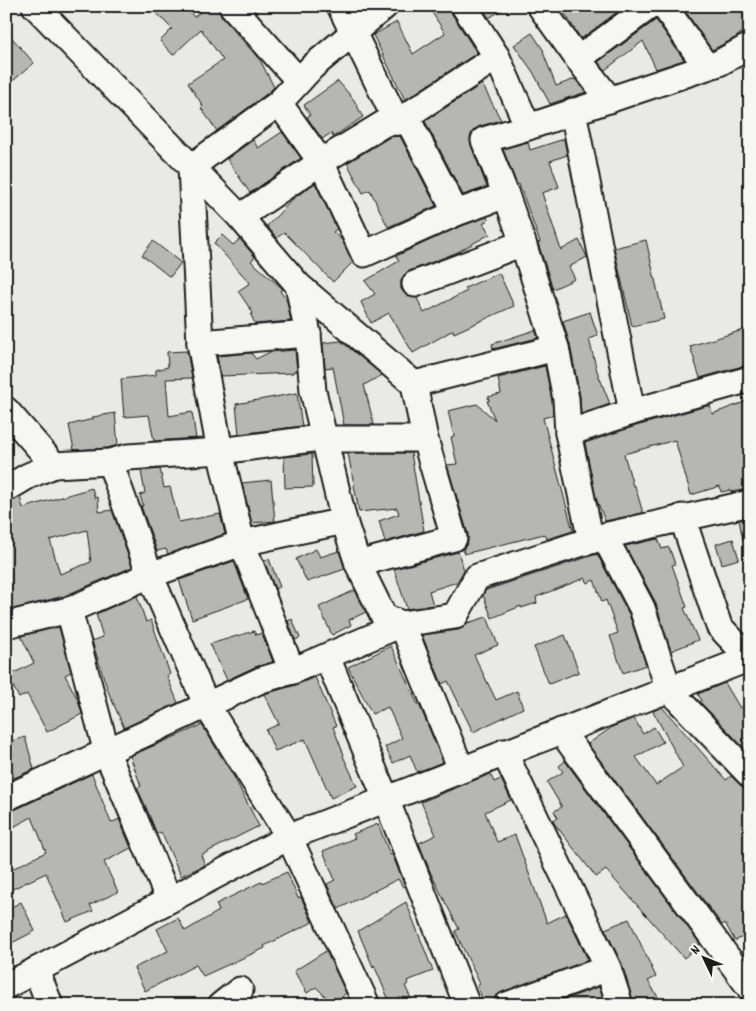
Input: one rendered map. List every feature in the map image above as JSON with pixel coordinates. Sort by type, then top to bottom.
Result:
[{"type":"street","points":[[35,6],[240,217],[298,285],[414,384],[424,439],[454,538],[358,564]]},
{"type":"street","points":[[232,6],[299,81]]},
{"type":"street","points":[[340,6],[397,122]]},
{"type":"street","points":[[191,167],[279,103],[312,66],[385,6]]},
{"type":"street","points":[[464,6],[497,57],[528,127]]},
{"type":"street","points":[[540,6],[610,100]]},
{"type":"street","points":[[578,59],[650,6]]},
{"type":"street","points":[[664,6],[706,66]]},
{"type":"street","points":[[750,46],[720,63],[484,140],[523,243],[556,348],[566,399],[568,433],[598,538],[642,608],[669,690],[750,775]]},
{"type":"street","points":[[397,122],[497,57]]},
{"type":"street","points":[[279,103],[322,162],[364,254],[456,213],[506,195]]},
{"type":"street","points":[[573,111],[632,412]]},
{"type":"street","points":[[240,217],[322,162],[385,123],[397,122],[409,122],[456,213]]},
{"type":"street","points":[[191,167],[200,344],[220,451],[242,543],[292,671]]},
{"type":"street","points":[[415,284],[523,243]]},
{"type":"street","points":[[298,285],[308,334],[313,392],[344,521],[358,564],[384,617],[402,624],[461,770]]},
{"type":"street","points":[[200,344],[308,334]]},
{"type":"street","points":[[414,384],[556,348]]},
{"type":"street","points":[[568,433],[632,412],[750,379]]},
{"type":"street","points":[[6,410],[54,465]]},
{"type":"street","points":[[6,489],[28,476],[54,465],[110,462],[128,457],[220,451],[312,439],[424,439]]},
{"type":"street","points":[[110,462],[150,574],[206,706],[289,837],[367,1005]]},
{"type":"street","points":[[6,798],[262,680],[292,671],[402,624],[455,616],[477,576],[598,538],[750,502]]},
{"type":"street","points":[[6,986],[289,837],[504,752],[749,659],[719,626],[682,517]]},
{"type":"street","points":[[6,625],[69,610],[150,574],[242,543],[344,521]]},
{"type":"street","points":[[69,610],[107,753],[169,900]]},
{"type":"street","points":[[326,657],[386,799],[467,1005]]},
{"type":"street","points":[[561,731],[750,988]]},
{"type":"street","points":[[504,752],[608,968],[620,1005]]},
{"type":"street","points":[[507,1005],[608,968]]},
{"type":"street","points":[[36,970],[50,1005]]},
{"type":"building","points":[[150,6],[184,6],[194,17],[208,6],[218,6],[221,16],[260,60],[274,87],[217,131],[201,108],[203,106],[188,83],[223,60],[201,29],[173,55],[160,41],[172,29]]},
{"type":"building","points":[[428,6],[450,6],[452,14],[477,53],[405,100],[373,35],[397,22],[413,54],[445,33]]},
{"type":"building","points":[[481,6],[508,6],[489,18]]},
{"type":"building","points":[[560,6],[625,6],[581,39]]},
{"type":"building","points":[[682,6],[750,6],[750,26],[735,38],[712,50]]},
{"type":"building","points":[[656,20],[684,60],[656,69],[643,41],[605,70],[598,62]]},
{"type":"building","points":[[6,31],[34,63],[14,80],[6,71]]},
{"type":"building","points":[[532,33],[544,51],[556,86],[575,79],[586,92],[550,104],[533,72],[514,45]]},
{"type":"building","points":[[338,81],[354,100],[363,117],[333,137],[331,133],[322,139],[307,117],[310,115],[304,105]]},
{"type":"building","points":[[482,84],[501,120],[480,126],[473,131],[470,138],[471,145],[487,187],[463,195],[425,121]]},
{"type":"building","points":[[282,132],[301,158],[250,193],[227,159],[253,140],[258,148]]},
{"type":"building","points":[[400,136],[436,206],[388,227],[370,190],[363,193],[347,163],[390,137]]},
{"type":"building","points":[[564,139],[567,155],[550,161],[559,187],[542,193],[561,250],[579,240],[587,257],[569,267],[575,279],[553,289],[538,243],[540,242],[519,184],[517,185],[503,149],[528,142],[530,150]]},
{"type":"building","points":[[315,183],[337,229],[333,232],[342,240],[353,262],[333,282],[284,232],[277,238],[267,226],[294,198]]},
{"type":"building","points":[[487,217],[488,220],[483,223],[490,234],[458,252],[409,271],[401,281],[401,289],[406,295],[417,298],[424,313],[467,291],[465,288],[499,273],[514,306],[454,333],[453,330],[413,353],[389,313],[371,323],[361,302],[375,294],[365,281],[399,261],[396,256],[461,226]]},
{"type":"building","points":[[222,235],[233,245],[240,239],[255,257],[251,261],[283,289],[280,291],[287,301],[291,321],[255,324],[251,315],[253,313],[238,291],[250,283],[214,243]]},
{"type":"building","points":[[646,240],[664,319],[632,326],[614,248]]},
{"type":"building","points":[[153,241],[181,263],[170,277],[142,255]]},
{"type":"building","points":[[590,312],[598,336],[589,339],[597,371],[610,404],[581,414],[580,396],[570,345],[563,321]]},
{"type":"building","points":[[750,328],[750,364],[700,378],[690,346]]},
{"type":"building","points":[[535,330],[538,338],[493,349],[492,344]]},
{"type":"building","points":[[341,341],[382,375],[364,385],[374,425],[344,425],[333,367],[325,368],[323,343]]},
{"type":"building","points":[[295,350],[297,371],[293,371],[293,373],[221,376],[217,356],[251,353],[256,359],[270,352]]},
{"type":"building","points":[[187,351],[192,378],[166,379],[169,416],[192,412],[196,438],[154,441],[149,415],[124,417],[121,379],[156,375],[156,370],[168,367],[167,352]]},
{"type":"building","points":[[545,366],[553,415],[543,418],[573,531],[547,539],[545,534],[540,535],[464,554],[463,549],[468,542],[468,534],[447,465],[457,464],[451,437],[454,436],[448,411],[477,404],[495,420],[487,401],[489,401],[488,397],[501,394],[498,378]]},
{"type":"building","points":[[297,393],[302,426],[239,434],[236,404]]},
{"type":"building","points":[[750,400],[750,458],[744,459],[750,489],[721,492],[720,486],[691,495],[675,440],[624,454],[643,513],[605,521],[596,498],[585,443],[710,405],[712,414]]},
{"type":"building","points":[[115,413],[118,445],[108,448],[74,450],[69,425],[93,419],[93,417]]},
{"type":"building","points":[[348,453],[411,453],[424,531],[385,542],[379,521],[399,514],[397,508],[359,512]]},
{"type":"building","points":[[312,454],[313,487],[285,488],[284,457]]},
{"type":"building","points":[[160,469],[164,488],[170,487],[179,522],[220,514],[225,534],[168,554],[166,549],[157,551],[141,506],[143,506],[140,495],[145,493],[141,471]]},
{"type":"building","points":[[271,480],[275,521],[252,523],[242,483]]},
{"type":"building","points":[[92,488],[95,498],[98,497],[99,512],[112,510],[132,567],[64,596],[9,610],[6,604],[6,503],[20,497],[23,508]],"holes":[[[87,530],[91,562],[60,574],[50,540]]]},
{"type":"building","points":[[750,518],[750,539],[743,540],[739,520]]},
{"type":"building","points":[[658,539],[662,549],[669,547],[675,564],[672,565],[687,607],[684,608],[698,640],[671,651],[655,601],[625,546]]},
{"type":"building","points":[[733,539],[739,559],[722,564],[716,544]]},
{"type":"building","points":[[316,549],[320,557],[339,551],[345,569],[307,582],[296,559]]},
{"type":"building","points":[[458,552],[464,570],[457,582],[429,591],[433,605],[407,609],[394,569]]},
{"type":"building","points":[[597,554],[629,614],[646,665],[623,673],[610,636],[618,633],[606,600],[602,602],[594,580],[588,583],[585,578],[536,597],[537,603],[521,608],[521,606],[492,618],[483,595],[486,590]]},
{"type":"building","points":[[269,559],[280,587],[275,589],[264,561]]},
{"type":"building","points":[[234,561],[248,599],[192,619],[179,580]]},
{"type":"building","points":[[355,590],[366,612],[349,620],[351,625],[332,635],[319,607]]},
{"type":"building","points":[[137,596],[146,622],[151,620],[170,674],[167,676],[178,703],[124,728],[108,691],[92,641],[103,637],[96,614]]},
{"type":"building","points":[[487,617],[498,645],[474,655],[496,700],[517,691],[523,708],[473,732],[448,681],[442,684],[422,635],[458,630],[467,623]]},
{"type":"building","points":[[292,619],[300,638],[295,640],[288,621]]},
{"type":"building","points":[[59,627],[71,672],[65,675],[78,700],[82,714],[47,732],[27,694],[19,698],[8,676],[34,663],[21,636]]},
{"type":"building","points":[[254,631],[256,635],[262,633],[273,662],[255,667],[227,680],[210,644]]},
{"type":"building","points":[[565,635],[579,672],[549,684],[534,647]]},
{"type":"building","points":[[391,646],[419,704],[443,762],[417,772],[410,755],[393,763],[385,747],[402,738],[388,707],[372,714],[348,667]]},
{"type":"building","points":[[315,677],[336,726],[333,727],[343,756],[357,786],[331,798],[305,739],[275,751],[266,730],[279,724],[264,694],[296,685]]},
{"type":"building","points":[[725,683],[740,708],[750,699],[750,754],[700,702],[702,701],[698,694]]},
{"type":"building","points":[[662,707],[726,780],[731,776],[740,785],[750,789],[750,933],[735,941],[725,923],[722,925],[588,744],[612,727],[634,718],[643,734],[654,727],[663,742],[636,757],[656,785],[683,767],[653,711]]},
{"type":"building","points":[[202,725],[234,777],[259,826],[201,855],[205,865],[181,876],[161,832],[157,834],[137,788],[141,786],[130,756]]},
{"type":"building","points":[[25,737],[34,769],[14,778],[6,752],[6,743]]},
{"type":"building","points":[[565,761],[700,944],[684,958],[606,870],[596,877],[554,823],[553,820],[558,818],[554,811],[562,807],[547,782],[563,772],[559,766]]},
{"type":"building","points":[[92,774],[111,823],[119,819],[131,848],[104,862],[118,892],[90,905],[93,911],[67,922],[46,873],[6,892],[6,872],[46,852],[32,817],[6,831],[6,812],[12,811]]},
{"type":"building","points":[[490,774],[494,782],[501,779],[511,800],[485,812],[497,842],[515,835],[547,923],[566,914],[588,960],[502,992],[496,996],[493,1005],[485,1005],[477,986],[480,984],[455,931],[459,929],[431,874],[419,843],[436,835],[421,802]]},
{"type":"building","points":[[378,824],[405,886],[403,887],[398,879],[338,909],[327,884],[335,880],[323,851],[355,838],[353,834]]},
{"type":"building","points":[[287,872],[298,898],[301,897],[311,923],[264,946],[265,948],[203,976],[196,965],[145,991],[134,968],[168,951],[157,929],[178,918],[185,931],[219,911],[216,904],[261,882]]},
{"type":"building","points":[[21,902],[35,931],[6,946],[6,910]]},
{"type":"building","points":[[406,902],[433,971],[407,981],[408,984],[405,986],[414,1005],[391,1005],[358,931]]},
{"type":"building","points":[[629,919],[656,977],[648,981],[663,1005],[634,1005],[622,964],[605,929]]},
{"type":"building","points":[[326,951],[346,993],[334,1005],[316,987],[307,993],[294,971]]},
{"type":"building","points":[[599,987],[605,1005],[549,1005]]}]
